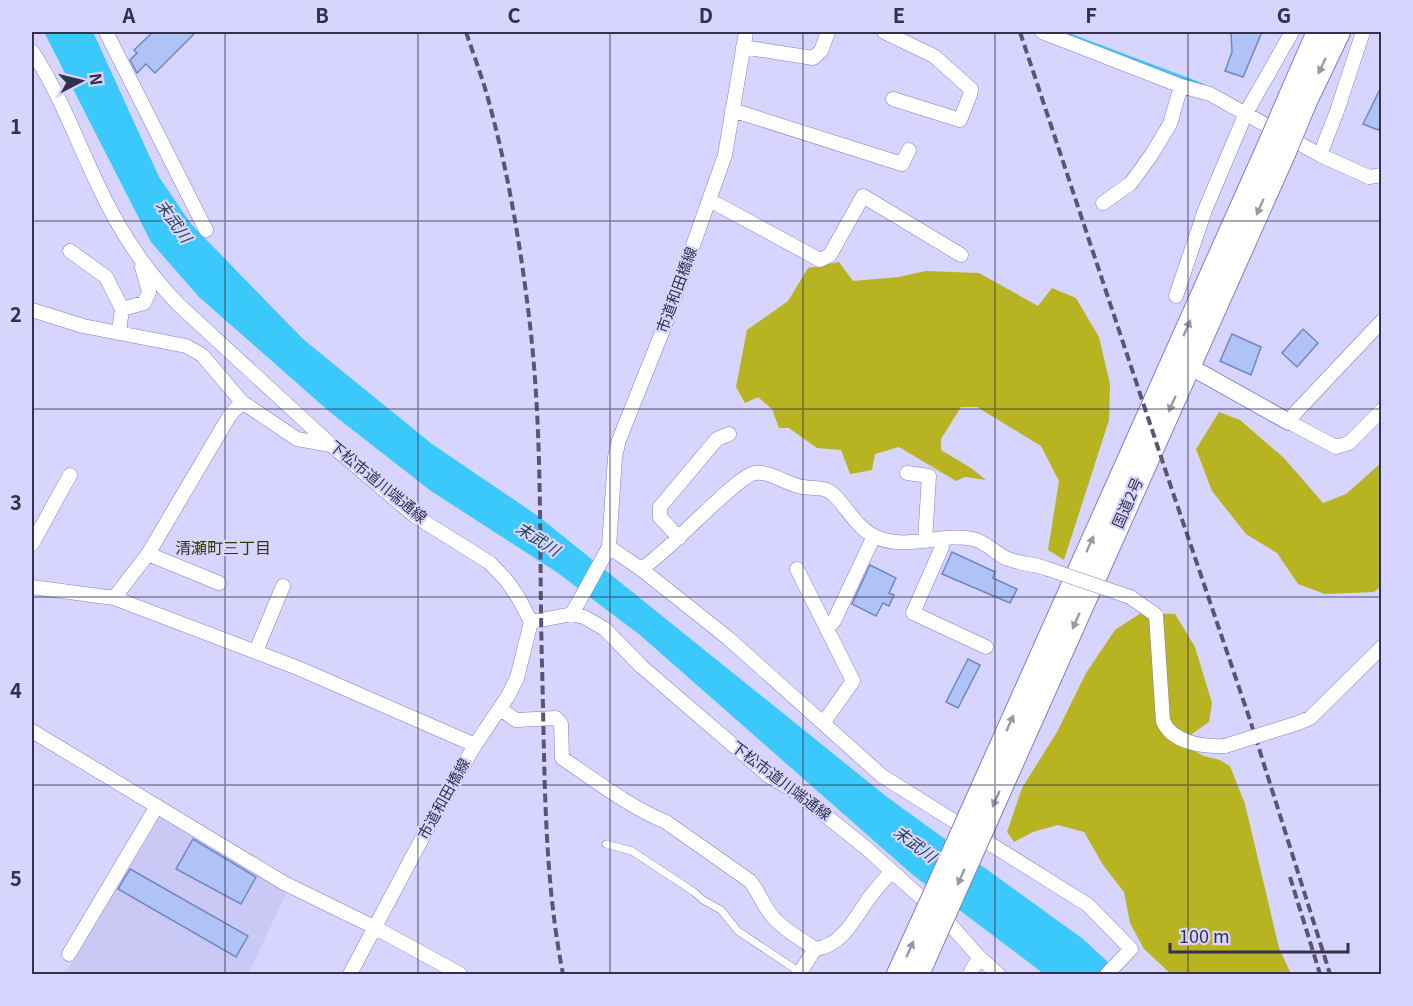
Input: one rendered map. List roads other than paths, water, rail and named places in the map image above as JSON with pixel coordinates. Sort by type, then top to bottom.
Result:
[{"type":"highway","name":"国道2号","points":[[898,975],[928,931],[1276,150],[1298,98],[1318,32]]},
{"type":"highway","name":"国道2号","points":[[1298,98],[1339,32]]},
{"type":"highway","name":"国道2号","points":[[918,975],[928,931]]},
{"type":"street","points":[[106,32],[206,230]]},
{"type":"street","name":"市道和田橋線","points":[[605,553],[619,440],[663,330],[725,155],[746,32]]},
{"type":"street","points":[[743,47],[813,58],[821,51],[828,32]]},
{"type":"street","points":[[884,32],[934,56],[971,89],[960,120],[893,99]]},
{"type":"street","points":[[1042,32],[1181,86],[1210,94],[1248,109],[1320,154],[1375,176]]},
{"type":"street","points":[[1176,296],[1205,210],[1248,109],[1292,32]]},
{"type":"street","points":[[1320,154],[1363,32]]},
{"type":"street","name":"下松市道川端通線","points":[[32,51],[66,115],[111,212],[140,261],[157,282],[331,445],[415,516],[490,562],[507,580],[531,622]]},
{"type":"street","points":[[1103,203],[1131,183],[1152,154],[1170,124],[1181,86]]},
{"type":"street","points":[[732,110],[902,164],[909,150]]},
{"type":"street","points":[[708,202],[717,204],[820,260],[830,255],[863,196],[961,255]]},
{"type":"street","points":[[70,251],[106,277],[122,309],[119,332]]},
{"type":"street","points":[[122,309],[144,303],[149,292],[140,261]]},
{"type":"street","points":[[32,310],[82,326],[186,346],[202,355],[242,402],[297,439],[331,445]]},
{"type":"street","points":[[1289,422],[1382,321]]},
{"type":"street","points":[[1181,362],[1335,447],[1349,443],[1382,410]]},
{"type":"street","points":[[114,598],[148,554],[230,415],[242,402]]},
{"type":"street","points":[[679,538],[660,517],[660,507],[717,439],[729,434]]},
{"type":"street","points":[[641,569],[679,538],[737,484],[755,472],[768,474],[803,487],[826,489],[835,495],[847,512],[874,536],[892,542],[907,543],[972,538],[1006,558],[1048,569],[1130,597],[1156,615],[1165,727],[1170,733],[1203,747],[1225,746],[1310,718],[1382,647]]},
{"type":"street","points":[[907,473],[929,476],[925,541]]},
{"type":"street","points":[[32,544],[35,528],[70,475]]},
{"type":"street","points":[[828,628],[834,621],[874,536]]},
{"type":"street","points":[[941,539],[942,547],[913,613],[986,647]]},
{"type":"street","points":[[531,622],[573,609],[605,553],[641,569],[728,638],[882,776],[1088,905],[1131,949],[1107,975]]},
{"type":"street","points":[[148,554],[219,583]]},
{"type":"street","points":[[797,569],[853,681],[824,722]]},
{"type":"street","points":[[255,651],[284,585]]},
{"type":"street","points":[[32,587],[114,598],[298,668],[474,745]]},
{"type":"street","name":"下松市道川端通線","points":[[573,609],[605,629],[641,666],[770,777],[796,792],[837,823],[947,921],[998,975]]},
{"type":"street","name":"市道和田橋線","points":[[350,975],[474,745],[500,709],[517,678],[531,622]]},
{"type":"street","points":[[500,709],[516,720],[556,718],[561,724],[562,758],[618,796],[651,816],[666,822],[750,881],[759,892],[773,918],[815,949]]},
{"type":"street","points":[[32,731],[284,883],[374,927],[460,975]]},
{"type":"street","points":[[69,954],[157,806]]},
{"type":"street","points":[[800,974],[815,949],[830,945],[847,931],[873,892],[891,872]]},
{"type":"street","points":[[970,975],[980,958]]},
{"type":"lane","points":[[606,844],[632,851],[721,910],[738,931],[800,974]]},
{"type":"water","name":"末武川","points":[[44,32],[93,32],[159,177],[191,224],[304,340],[432,444],[538,516],[887,797],[1083,939],[1121,974],[1044,974],[913,875],[640,635],[558,573],[431,491],[331,413],[199,297],[151,242]]},
{"type":"waterway","points":[[1061,32],[1202,85]]},
{"type":"railway","points":[[466,32],[487,95],[501,152],[518,238],[530,325],[539,452],[546,820],[556,936],[563,974]]},
{"type":"railway","points":[[1020,32],[1250,720],[1330,974]]},
{"type":"railway","points":[[1290,877],[1320,974]]},
{"type":"district","name":"清瀬町三丁目","points":[[223,548]]}]
